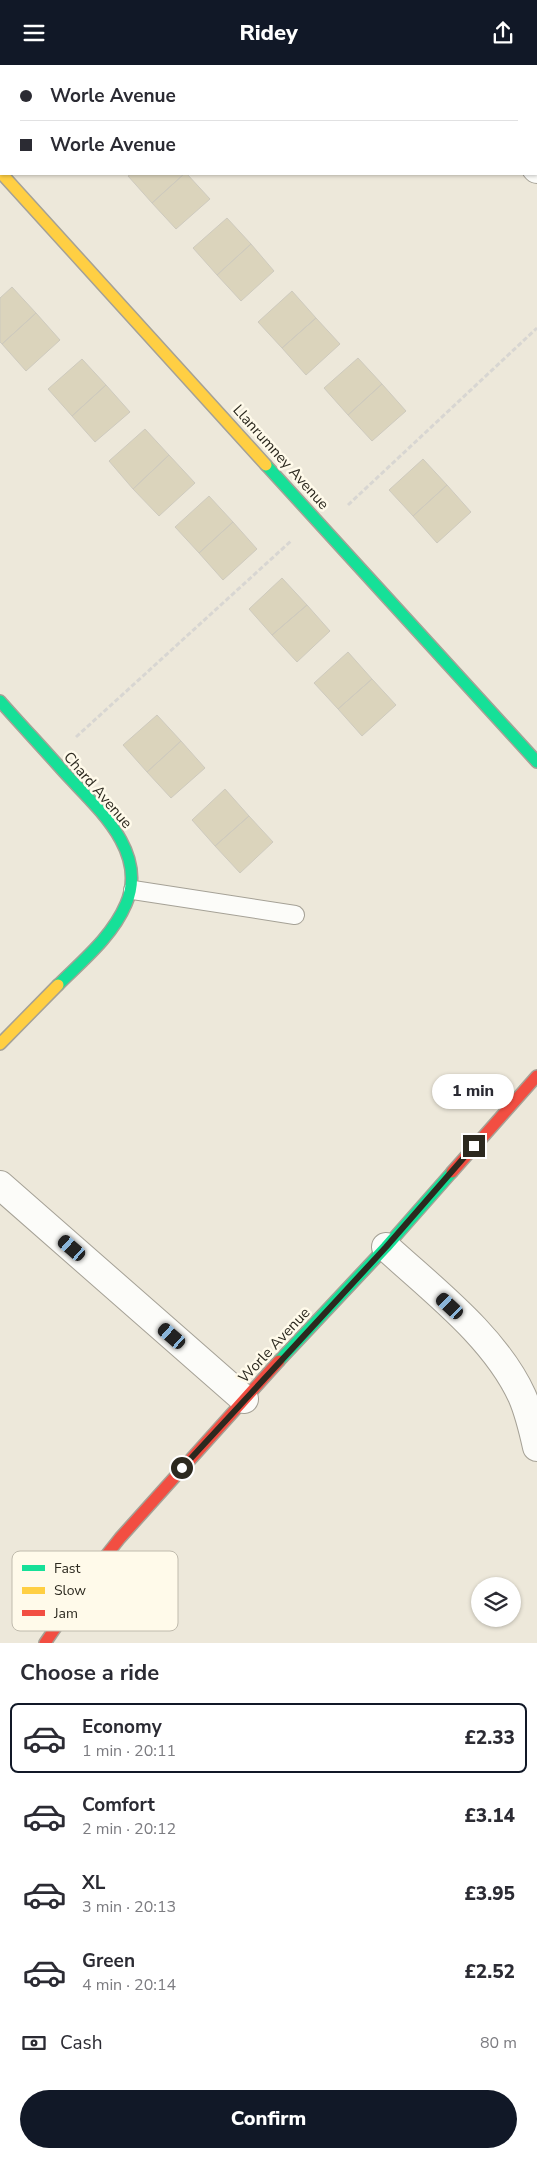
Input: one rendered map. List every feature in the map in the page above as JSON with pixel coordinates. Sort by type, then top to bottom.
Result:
[{"type":"street","name":"Llanrumney Avenue","points":[[3,175],[537,762]]},
{"type":"street","name":"Chard Avenue","points":[[0,701],[113,827],[124,845],[132,867],[133,890],[121,917],[111,931],[0,1044]]},
{"type":"street","name":"Worle Avenue","points":[[110,1551],[244,1399],[386,1247],[537,1076]]},
{"type":"street","points":[[0,1185],[244,1399]]},
{"type":"street","points":[[386,1247],[463,1318],[502,1363],[521,1395],[531,1419],[537,1447]]},
{"type":"street","name":"Worle Avenue","points":[[45,1643],[53,1631]]},
{"type":"lane","points":[[133,890],[295,915]]},
{"type":"path","points":[[324,527],[537,328]]},
{"type":"path","points":[[52,759],[316,518]]},
{"type":"building","points":[[130,175],[183,175],[152,203],[128,176]]},
{"type":"building","points":[[183,175],[188,175],[210,199],[176,229],[152,203]]},
{"type":"building","points":[[227,218],[251,244],[217,275],[193,248]]},
{"type":"building","points":[[251,244],[274,271],[241,301],[217,275]]},
{"type":"building","points":[[12,287],[36,313],[2,344],[0,342],[0,298]]},
{"type":"building","points":[[292,291],[316,318],[282,348],[258,322]]},
{"type":"building","points":[[36,313],[60,340],[26,371],[2,344]]},
{"type":"building","points":[[316,318],[340,344],[306,375],[282,348]]},
{"type":"building","points":[[358,358],[382,384],[348,415],[324,388]]},
{"type":"building","points":[[82,359],[106,385],[72,416],[48,389]]},
{"type":"building","points":[[382,384],[406,411],[372,441],[348,415]]},
{"type":"building","points":[[106,385],[130,412],[95,442],[72,416]]},
{"type":"building","points":[[145,429],[169,455],[133,489],[109,461]]},
{"type":"building","points":[[169,455],[195,483],[159,516],[133,489]]},
{"type":"building","points":[[423,459],[447,485],[413,516],[389,490]]},
{"type":"building","points":[[447,485],[471,512],[437,543],[413,516]]},
{"type":"building","points":[[209,496],[233,522],[199,553],[175,527]]},
{"type":"building","points":[[233,522],[257,549],[223,580],[199,553]]},
{"type":"building","points":[[282,578],[307,605],[272,635],[249,609]]},
{"type":"building","points":[[307,605],[330,631],[297,662],[272,635]]},
{"type":"building","points":[[348,652],[372,679],[338,709],[314,683]]},
{"type":"building","points":[[372,679],[396,705],[362,736],[338,709]]},
{"type":"building","points":[[157,715],[181,741],[147,772],[123,745]]},
{"type":"building","points":[[181,741],[205,768],[171,798],[147,772]]},
{"type":"building","points":[[225,789],[249,816],[215,846],[192,820]]},
{"type":"building","points":[[249,816],[273,842],[240,873],[215,846]]},
{"type":"traffic: fast","points":[[266,465],[537,762]]},
{"type":"traffic: fast","points":[[0,701],[104,815],[116,831],[125,848],[131,866],[131,885],[126,904],[120,916],[105,938],[58,985]]},
{"type":"traffic: fast","points":[[279,1361],[386,1247],[452,1172]]},
{"type":"traffic: slow","points":[[3,175],[266,465]]},
{"type":"traffic: slow","points":[[0,1044],[58,985]]},
{"type":"traffic: jam","points":[[452,1172],[537,1076]]},
{"type":"traffic: jam","points":[[110,1551],[279,1361]]},
{"type":"traffic: jam","points":[[45,1643],[53,1631]]},
{"type":"route","points":[[182,1468],[386,1247],[474,1146]]}]
